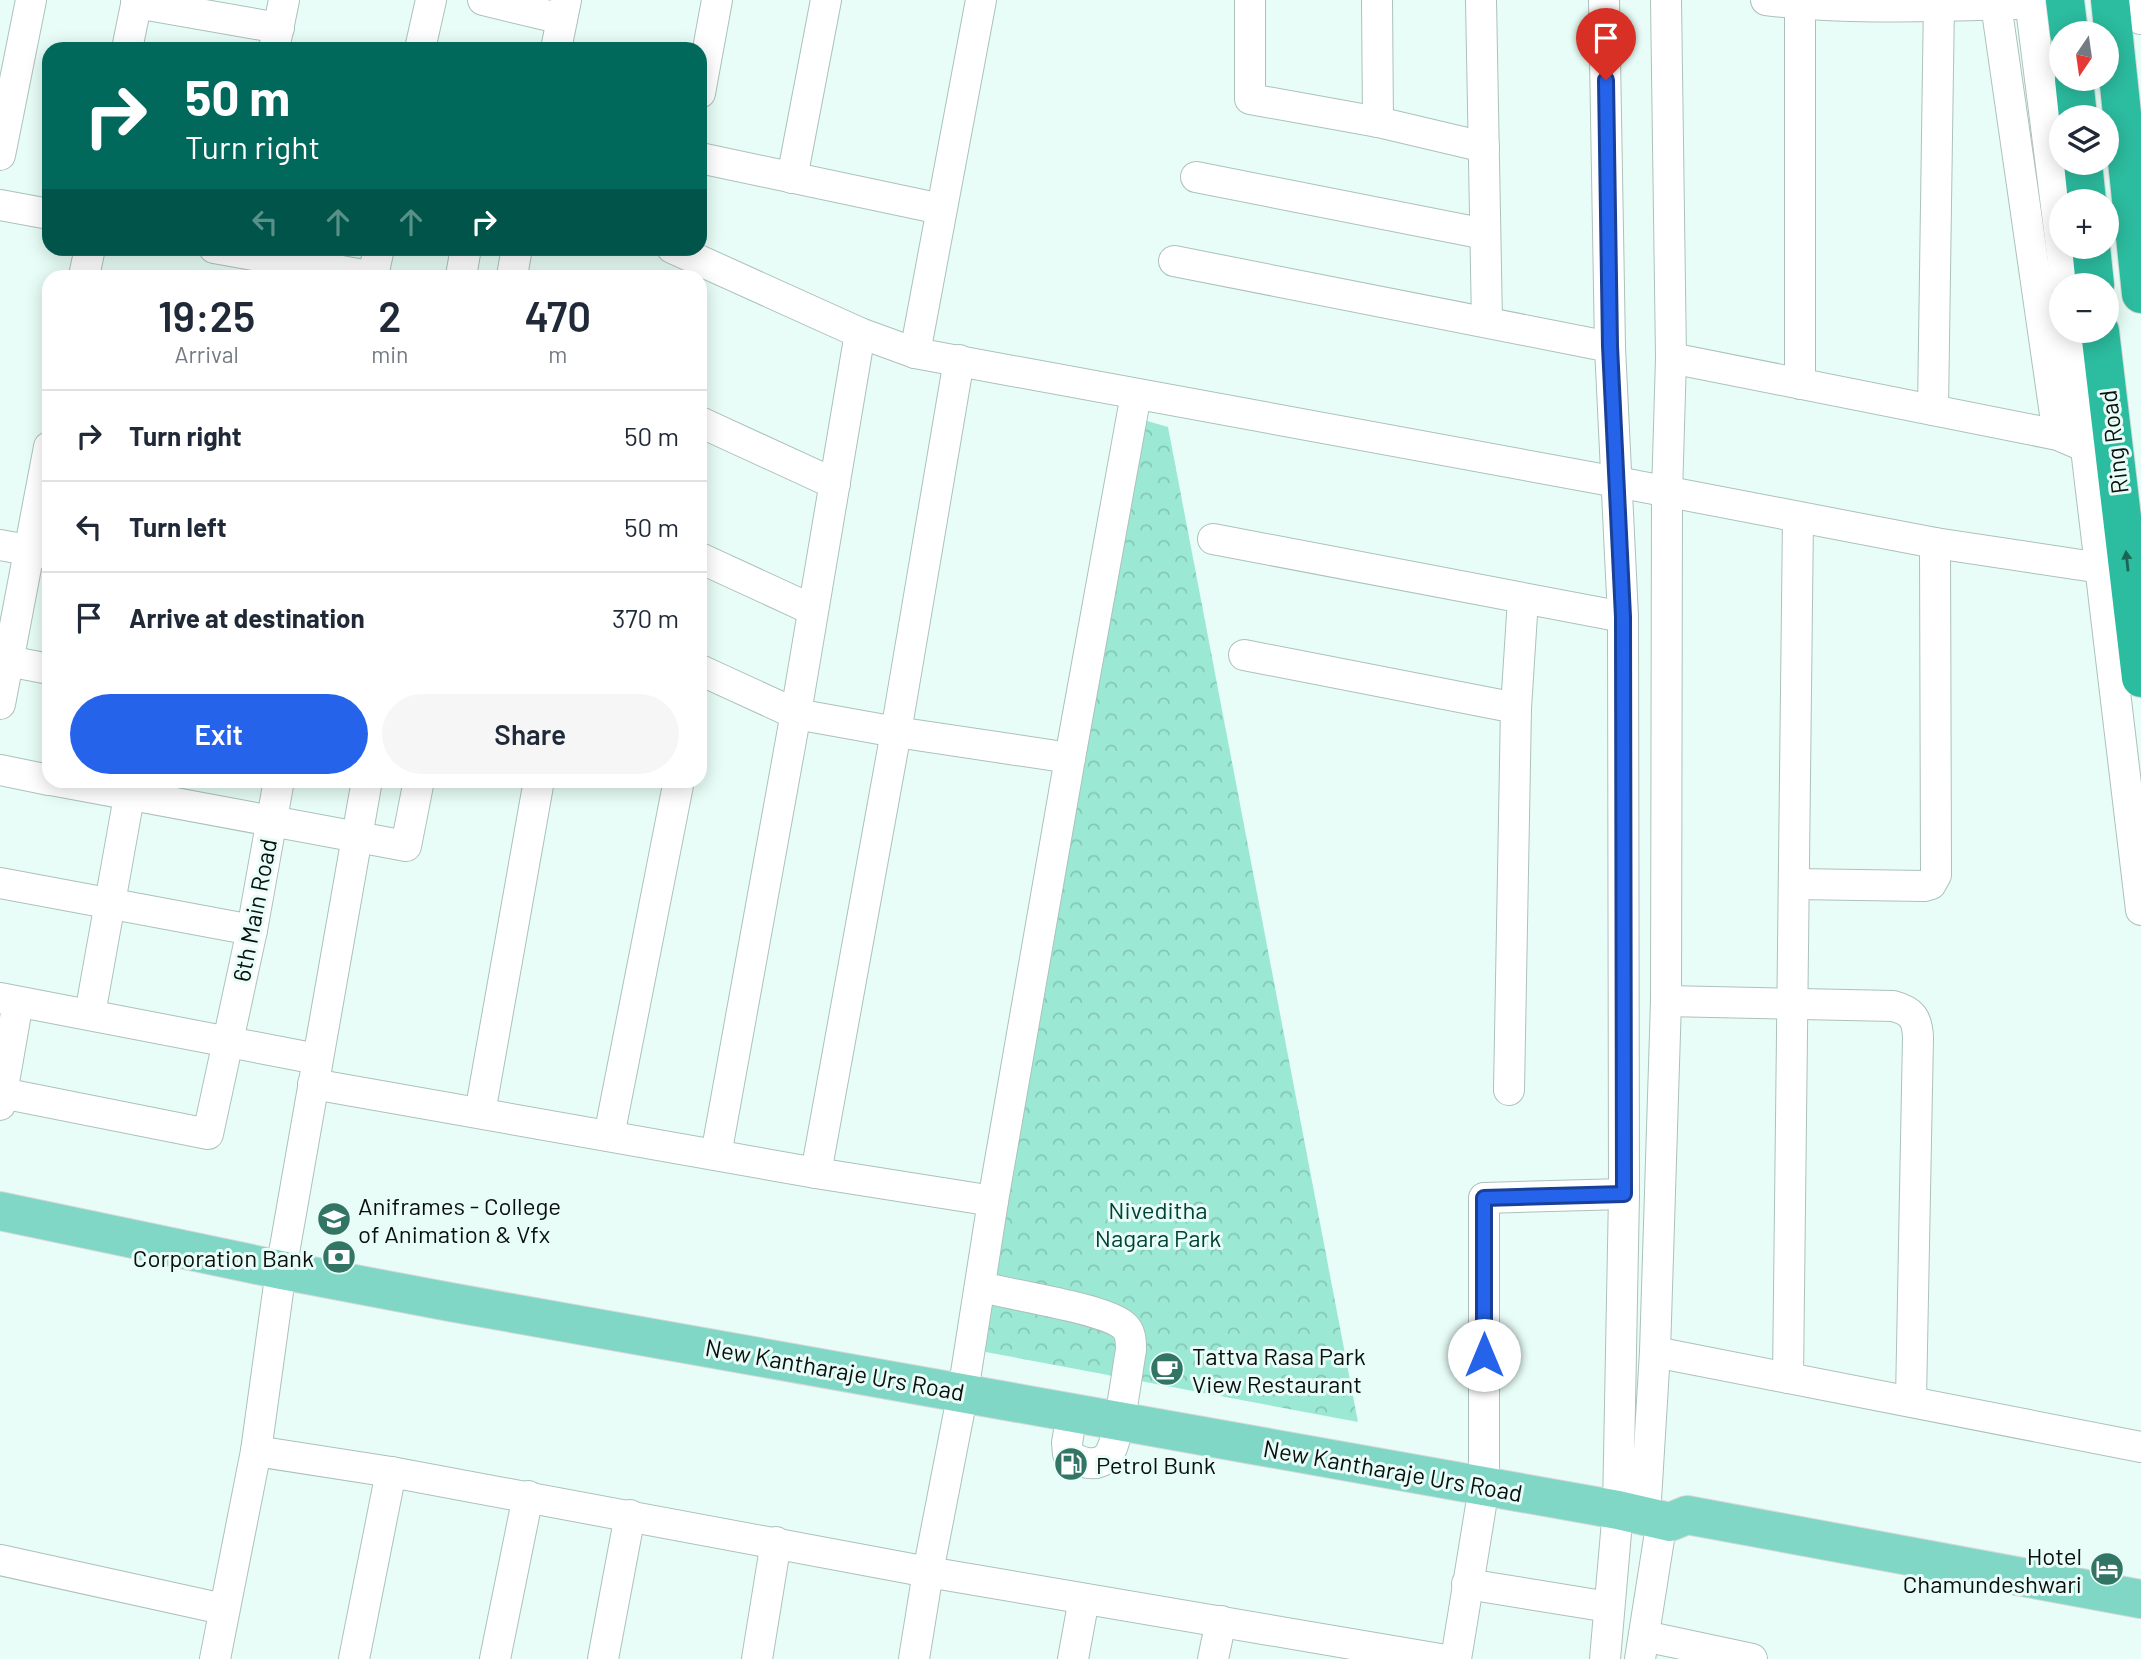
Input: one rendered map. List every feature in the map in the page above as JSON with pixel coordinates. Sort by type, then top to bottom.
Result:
[{"type":"highway","points":[[2110,0],[2141,295]]},
{"type":"highway","points":[[2042,1],[2059,21]]},
{"type":"highway","name":"Ring Road","points":[[2101,343],[2141,678]]},
{"type":"main road","name":"New Kantharaje Urs Road","points":[[0,1211],[281,1270],[1649,1517],[1687,1515],[2141,1599]]},
{"type":"main road","name":"New Kantharaje Urs Road","points":[[1649,1517],[1682,1536],[2141,1623]]},
{"type":"street","points":[[0,155],[30,0]]},
{"type":"street","points":[[422,42],[431,0]]},
{"type":"street","points":[[483,0],[564,9],[557,42]]},
{"type":"street","points":[[707,55],[717,0]]},
{"type":"street","points":[[792,177],[826,0]]},
{"type":"street","points":[[915,353],[981,0]]},
{"type":"street","points":[[1250,0],[1250,99],[1378,122],[1484,147]]},
{"type":"street","points":[[1377,0],[1378,122]]},
{"type":"street","points":[[1481,0],[1487,322]]},
{"type":"street","points":[[1604,0],[1610,346],[1623,617],[1624,1194],[1649,1517],[1609,1607],[1605,1659]]},
{"type":"street","points":[[1666,0],[1671,358],[1667,494],[1666,1001],[1649,1517],[1642,1647],[1752,1659]]},
{"type":"street","points":[[1766,0],[1996,4],[2042,1],[2065,273]]},
{"type":"street","points":[[2139,0],[2141,19]]},
{"type":"street","points":[[128,42],[137,1],[280,34]]},
{"type":"street","points":[[1800,2],[1800,384]]},
{"type":"street","points":[[1933,410],[1939,3]]},
{"type":"street","points":[[1996,4],[2058,436]]},
{"type":"street","points":[[707,159],[942,209]]},
{"type":"street","points":[[1196,177],[1486,234]]},
{"type":"street","points":[[0,205],[42,213]]},
{"type":"street","points":[[688,256],[860,333],[915,353],[1935,543],[2101,568]]},
{"type":"street","points":[[232,257],[327,270]]},
{"type":"street","points":[[1174,261],[1610,346]]},
{"type":"street","points":[[716,1155],[796,714],[860,333]]},
{"type":"street","points":[[2076,343],[2114,464],[2101,568],[2141,910]]},
{"type":"street","points":[[1671,358],[2058,436],[2114,464]]},
{"type":"street","points":[[816,1173],[896,732],[959,360]]},
{"type":"street","points":[[914,1659],[963,1392],[993,1201],[1136,394]]},
{"type":"street","points":[[707,425],[835,484]]},
{"type":"street","points":[[1788,1378],[1798,518]]},
{"type":"street","points":[[0,704],[8,662],[39,552],[42,520]]},
{"type":"street","points":[[1213,540],[1623,617]]},
{"type":"street","points":[[1795,884],[1924,886],[1931,884],[1936,875],[1935,543]]},
{"type":"street","points":[[0,545],[39,552]]},
{"type":"street","points":[[707,561],[813,610]]},
{"type":"street","points":[[1509,1090],[1516,708],[1523,598]]},
{"type":"street","points":[[1244,655],[1516,708]]},
{"type":"street","points":[[8,662],[42,668]]},
{"type":"street","points":[[707,674],[796,714],[1070,758]]},
{"type":"street","points":[[0,771],[42,779]]},
{"type":"street","points":[[90,1014],[131,788],[272,821],[407,846],[418,788]]},
{"type":"street","name":"6th Main Road","points":[[1,1099],[208,1135],[278,788]]},
{"type":"street","points":[[215,1659],[256,1451],[281,1270],[366,788]]},
{"type":"street","points":[[480,1113],[538,788]]},
{"type":"street","points":[[609,1136],[677,788]]},
{"type":"street","points":[[0,883],[251,930]]},
{"type":"street","points":[[1,1099],[9,1000],[228,1040],[315,1071],[480,1113],[816,1173],[993,1201]]},
{"type":"street","points":[[1666,1001],[1893,1006],[1912,1014],[1917,1022],[1910,1400]]},
{"type":"street","points":[[1455,1659],[1484,1486],[1484,1198],[1624,1194]]},
{"type":"street","points":[[995,1290],[1099,1314],[1124,1325],[1130,1336],[1130,1350],[1118,1421]]},
{"type":"street","points":[[1655,1352],[2141,1447]]},
{"type":"street","points":[[256,1451],[528,1496],[928,1572],[1440,1659]]},
{"type":"street","points":[[354,1659],[391,1472]]},
{"type":"street","points":[[495,1659],[528,1496]]},
{"type":"street","points":[[603,1659],[630,1515]]},
{"type":"street","points":[[757,1659],[776,1542]]},
{"type":"street","points":[[0,1560],[223,1609]]},
{"type":"street","points":[[1467,1584],[1609,1607]]},
{"type":"street","points":[[1073,1659],[1084,1599]]},
{"type":"street","points":[[1213,1659],[1222,1621]]},
{"type":"green space","name":"Niveditha Nagara Park","points":[[1137,418],[1168,427],[1358,1422],[975,1350]]},
{"type":"place","name":"Aniframes - College of Animation & Vfx","points":[[334,1219]]},
{"type":"place","name":"Corporation Bank","points":[[339,1257]]},
{"type":"place","name":"Tattva Rasa Park View Restaurant","points":[[1167,1369]]},
{"type":"place","name":"Petrol Bunk","points":[[1071,1464]]},
{"type":"place","name":"Hotel Chamundeshwari","points":[[2107,1569]]},
{"type":"route","points":[[1484,1355],[1484,1198],[1624,1194],[1623,617],[1610,346],[1606,80]]}]
